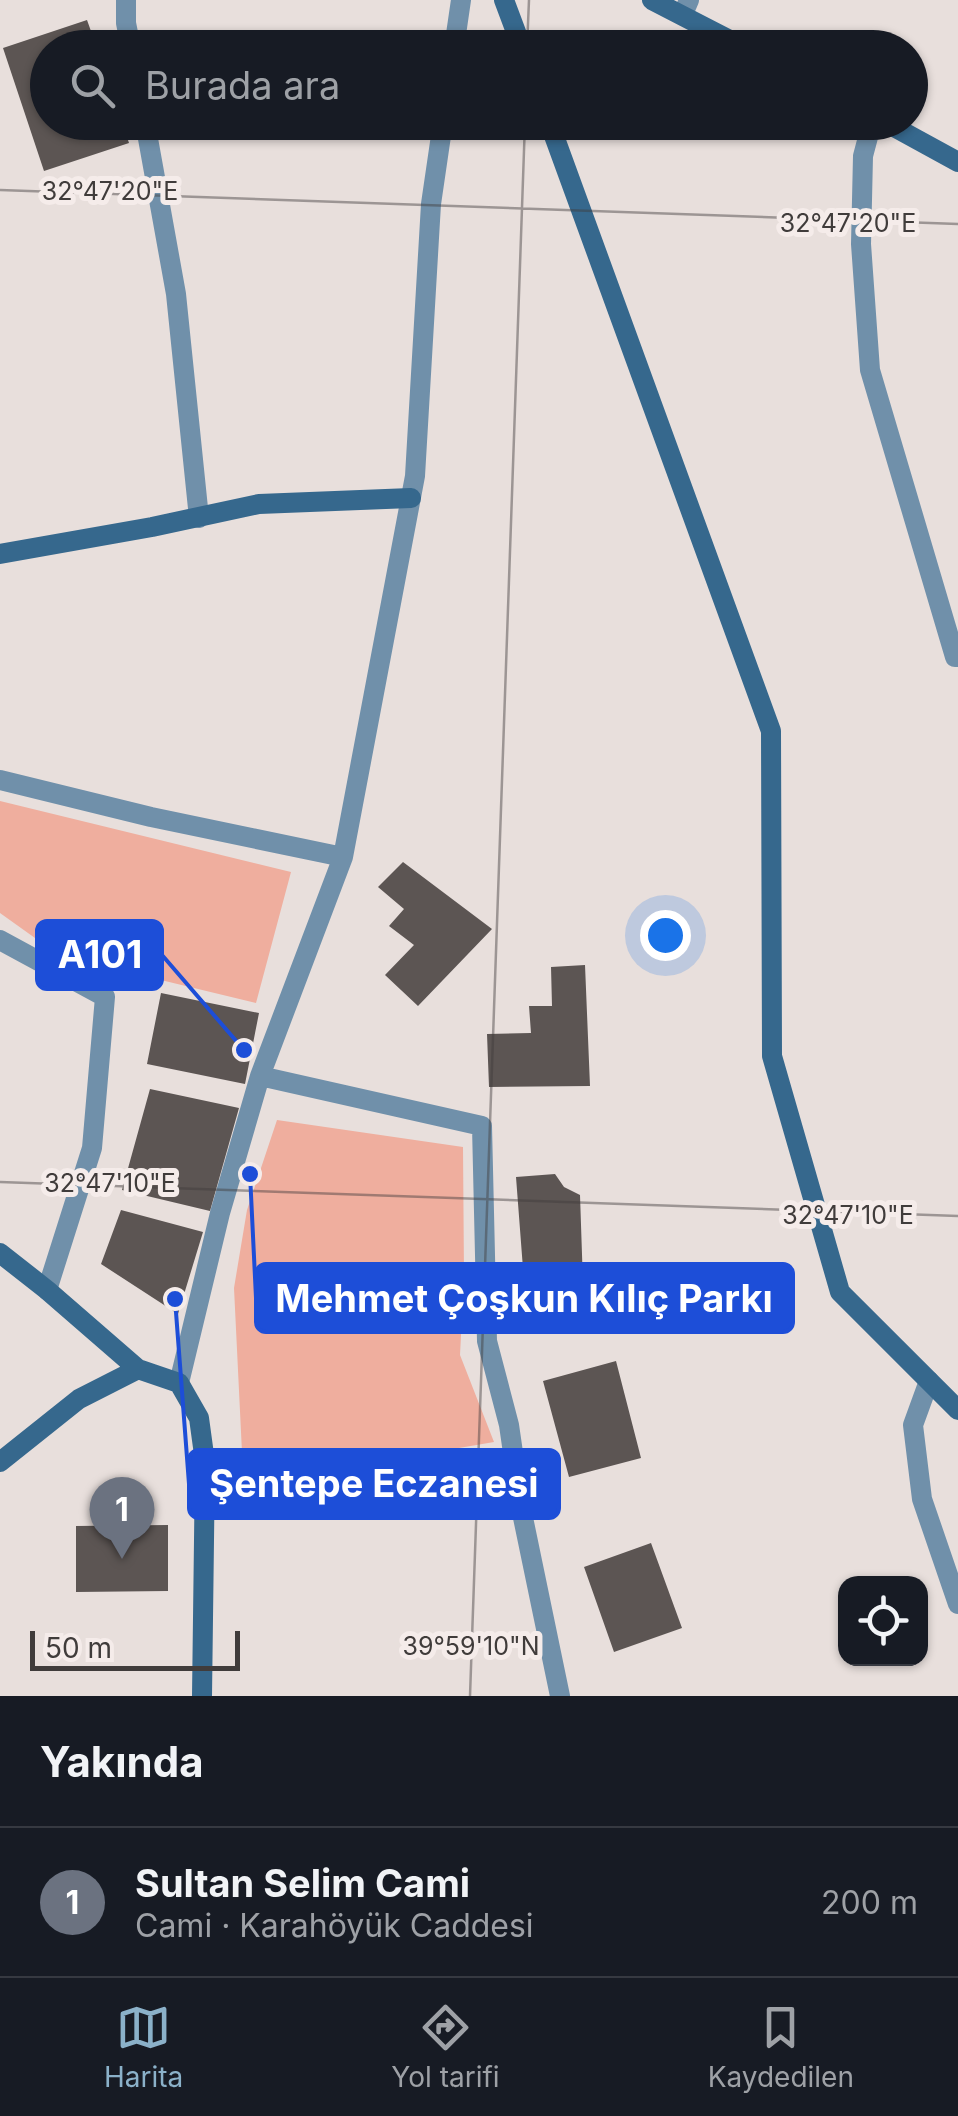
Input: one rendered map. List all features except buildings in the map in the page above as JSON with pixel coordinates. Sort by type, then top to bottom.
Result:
[{"type":"street","points":[[126,0],[127,30]]},
{"type":"street","points":[[457,30],[461,0]]},
{"type":"street","points":[[504,0],[515,30]]},
{"type":"street","points":[[652,0],[686,7],[719,30]]},
{"type":"street","points":[[147,140],[176,294],[199,518]]},
{"type":"street","points":[[179,1383],[220,1213],[260,1076],[343,857],[415,476],[430,204],[440,140]]},
{"type":"street","points":[[556,140],[771,731],[772,1056],[840,1292],[958,1410]]},
{"type":"street","points":[[867,140],[863,156],[861,244],[870,370],[958,658]]},
{"type":"street","points":[[918,140],[958,162]]},
{"type":"street","points":[[3,548],[199,518],[260,504],[411,498]]},
{"type":"street","points":[[0,780],[150,818],[343,857]]},
{"type":"street","points":[[0,940],[105,997],[92,1148],[47,1290]]},
{"type":"street","points":[[260,1076],[482,1126],[488,1341],[509,1425],[520,1508],[560,1696]]},
{"type":"street","points":[[0,1253],[138,1369],[179,1383],[199,1418],[205,1462],[202,1696]]},
{"type":"street","points":[[0,1462],[79,1400],[138,1369]]},
{"type":"street","points":[[928,1380],[912,1425],[922,1499],[958,1604]]},
{"type":"shaded area","points":[[0,801],[291,872],[256,1003],[103,966],[42,943],[0,913]]},
{"type":"shaded area","points":[[277,1120],[463,1147],[460,1355],[494,1442],[243,1473],[234,1288],[247,1210]]},
{"type":"place","name":"A101","points":[[244,1050]]},
{"type":"place","name":"Mehmet Çoşkun Kılıç Parkı","points":[[250,1174]]},
{"type":"place","name":"Şentepe Eczanesi","points":[[175,1299]]},
{"type":"place","name":"Sultan Selim Cami","points":[[122,1559]]}]
